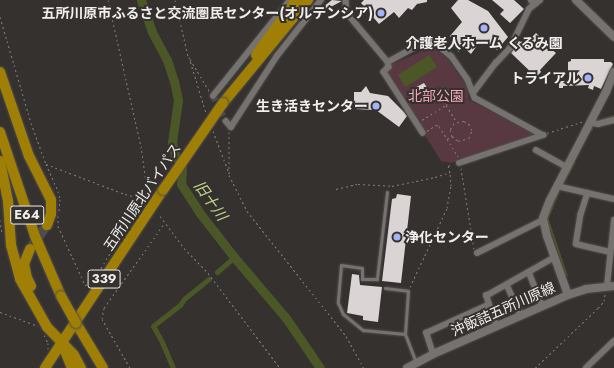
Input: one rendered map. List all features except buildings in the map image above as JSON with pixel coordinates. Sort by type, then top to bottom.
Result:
[{"type":"highway","name":"五所川原北バイパス","points":[[45,368],[163,190],[281,18],[296,0]]},
{"type":"highway","name":"五所川原北バイパス","points":[[223,103],[308,0]]},
{"type":"highway","points":[[0,72],[29,156],[44,183],[51,200],[51,214],[47,225]]},
{"type":"highway","name":"E64","points":[[0,132],[29,222],[61,296],[103,368]]},
{"type":"highway","points":[[0,162],[8,200],[11,245],[20,279],[47,327],[74,355],[81,368]]},
{"type":"highway","points":[[30,249],[24,264],[27,278],[62,342],[72,368]]},
{"type":"street","points":[[213,96],[290,0]]},
{"type":"street","points":[[226,121],[232,127],[277,56],[321,0]]},
{"type":"street","points":[[346,0],[347,13],[388,62],[389,67],[384,72],[423,133]]},
{"type":"street","points":[[576,0],[614,37]]},
{"type":"street","points":[[472,91],[510,48],[529,9],[536,1]]},
{"type":"street","points":[[388,62],[430,39],[452,57],[468,80],[475,98],[543,135]]},
{"type":"street","points":[[568,295],[543,220],[550,200],[614,72]]},
{"type":"street","points":[[590,122],[598,124],[614,120]]},
{"type":"street","points":[[460,162],[543,135]]},
{"type":"street","points":[[536,150],[567,167]]},
{"type":"street","points":[[557,186],[614,199]]},
{"type":"street","points":[[588,193],[581,214],[576,244],[610,252]]},
{"type":"street","points":[[477,253],[543,220]]},
{"type":"street","points":[[610,286],[610,252],[614,220]]},
{"type":"street","points":[[496,326],[486,296],[555,257]]},
{"type":"street","points":[[529,272],[543,306]]},
{"type":"street","points":[[507,285],[521,315]]},
{"type":"street","name":"沖飯詰五所川原線","points":[[407,368],[433,354],[568,295],[586,289],[610,286]]},
{"type":"street","points":[[433,354],[426,333],[488,305]]},
{"type":"street","points":[[586,368],[614,341]]},
{"type":"lane","points":[[387,192],[377,279],[362,279],[362,268],[341,265],[338,303],[343,314],[363,330],[405,334]]},
{"type":"lane","points":[[385,288],[408,291],[405,334],[416,362]]},
{"type":"path","points":[[108,0],[141,146],[145,182],[150,202]]},
{"type":"path","points":[[175,0],[189,57],[213,96]]},
{"type":"path","points":[[0,17],[31,123],[46,164],[58,191],[60,199],[58,226],[85,285],[91,285],[143,200],[46,164]]},
{"type":"path","points":[[416,124],[472,91]]},
{"type":"path","points":[[446,105],[456,122]]},
{"type":"path","points":[[459,120],[467,121],[472,127],[472,133],[469,138],[461,142],[452,136],[450,130],[459,120]]},
{"type":"path","points":[[543,135],[587,120],[590,122]]},
{"type":"path","points":[[423,133],[438,125],[460,162],[473,242],[477,253]]},
{"type":"path","points":[[232,127],[228,134],[230,176],[246,211],[346,336],[364,368]]},
{"type":"path","points":[[447,139],[452,136]]},
{"type":"path","points":[[408,291],[447,208],[451,186],[448,166],[460,162]]},
{"type":"path","points":[[336,189],[358,184],[392,186],[450,172]]},
{"type":"path","points":[[160,216],[164,224],[184,248],[208,273],[280,368]]},
{"type":"path","points":[[130,368],[102,319],[104,308],[164,224]]},
{"type":"path","points":[[535,368],[604,301],[610,286]]},
{"type":"path","points":[[0,312],[40,327]]},
{"type":"path","points":[[43,332],[48,343],[48,350]]},
{"type":"green space","name":"北部公園","points":[[429,45],[448,59],[467,87],[469,100],[535,135],[451,163],[441,161],[383,68],[418,53]]},
{"type":"shaded area","points":[[429,55],[437,67],[405,87],[398,75]]},
{"type":"waterway","name":"旧十川","points":[[141,0],[152,32],[167,60],[174,81],[178,100],[172,142],[175,155],[182,167],[181,184],[199,212],[234,257],[286,318],[320,368]]},
{"type":"waterway","points":[[598,121],[614,116]]},
{"type":"waterway","points":[[588,134],[592,129]]},
{"type":"waterway","points":[[563,184],[574,163]]},
{"type":"waterway","points":[[559,192],[548,219],[567,275]]},
{"type":"waterway","points":[[217,272],[234,257]]},
{"type":"waterway","points":[[173,368],[162,342],[153,326],[180,305],[184,299],[209,279]]},
{"type":"tunnel","points":[[213,96],[226,121]]},
{"type":"tunnel","points":[[30,249],[47,225]]},
{"type":"place","name":"五所川原市ふるさと交流圏民センター(オルテンシア)","points":[[381,13]]},
{"type":"place","name":"介護老人ホーム くるみ園","points":[[484,28]]},
{"type":"place","name":"トライアル","points":[[588,78]]},
{"type":"place","name":"生き活きセンター","points":[[376,106]]},
{"type":"place","name":"浄化センター","points":[[397,237]]}]
